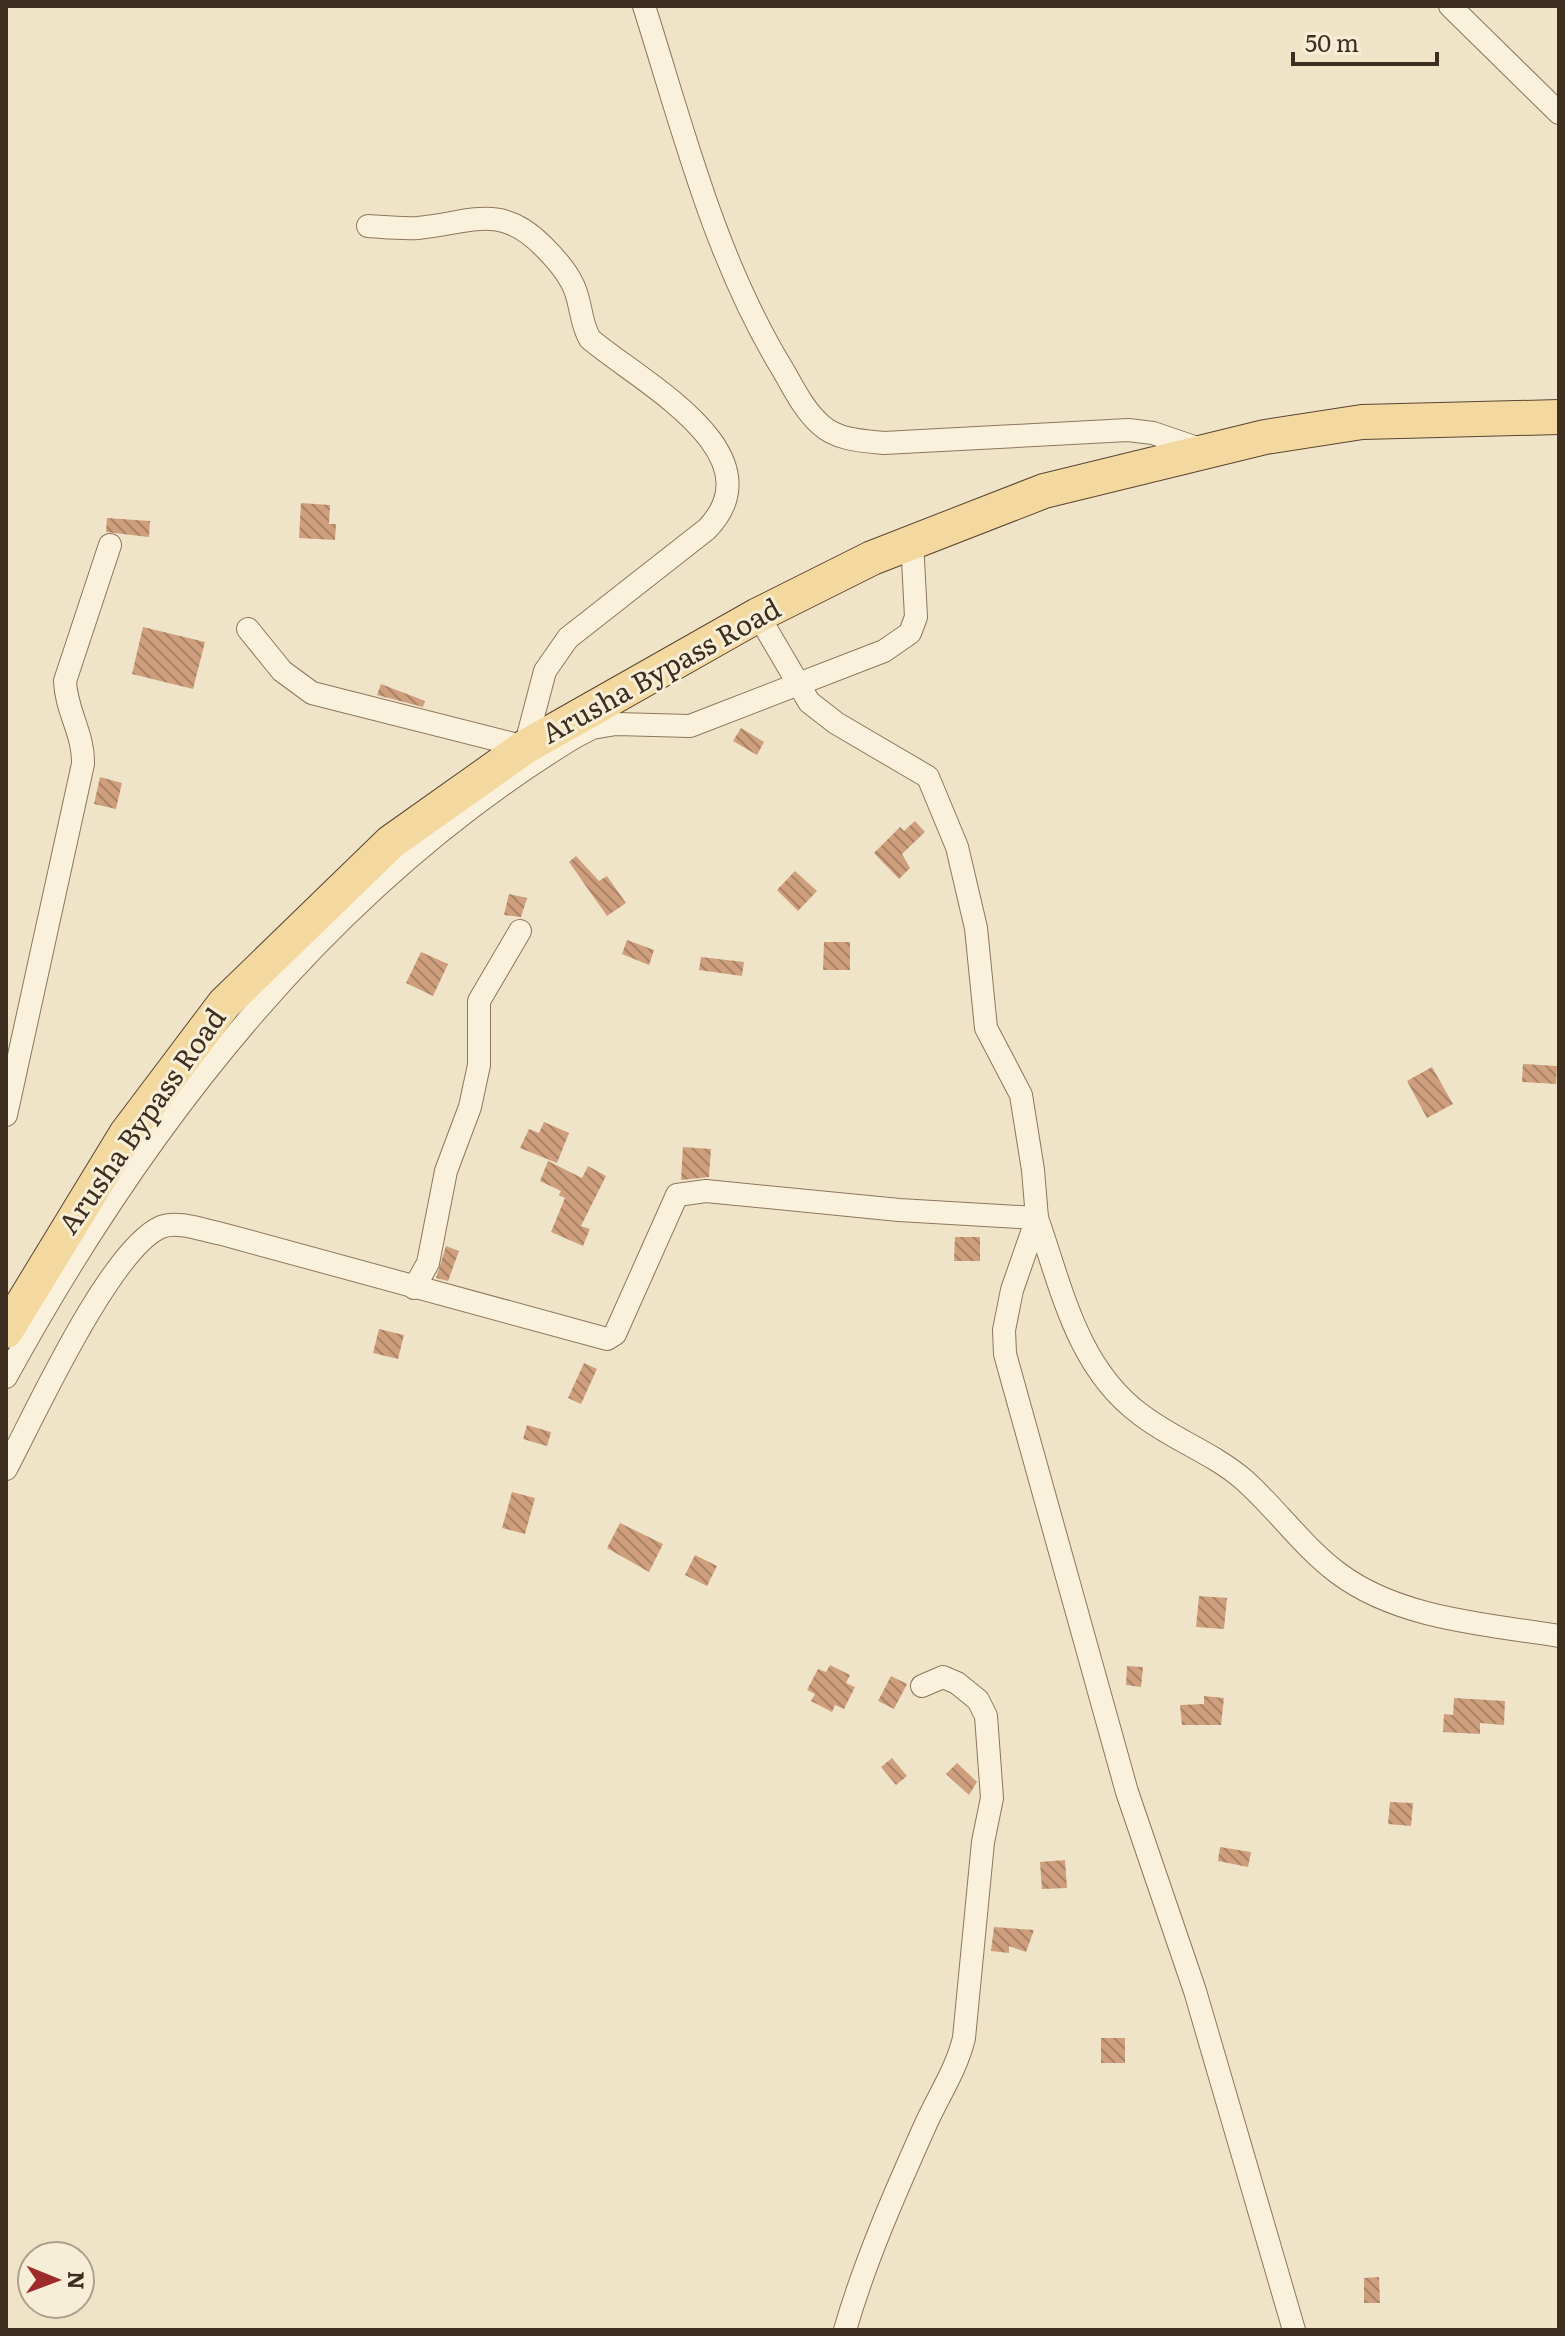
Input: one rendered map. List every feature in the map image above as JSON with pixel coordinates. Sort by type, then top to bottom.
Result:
[{"type":"main road","name":"Arusha Bypass Road","points":[[6,1331],[126,1134],[224,1004],[391,842],[525,747],[758,615],[912,541],[1044,491],[1265,437],[1362,422],[1559,417]]},
{"type":"street","points":[[644,6],[702,191],[760,333],[807,410],[823,427],[854,440],[884,443],[1128,430],[1153,433],[1208,451]]},
{"type":"street","points":[[1450,6],[1559,113]]},
{"type":"street","points":[[248,629],[282,671],[312,693],[330,701],[525,747],[537,690],[554,655],[586,620],[685,547],[721,515],[729,497],[727,467],[716,447],[677,405],[590,339],[583,328],[573,283],[558,262],[521,226],[508,220],[483,217],[418,228],[368,226]]},
{"type":"street","points":[[6,1377],[109,1202],[204,1071],[318,942],[461,814],[529,765],[592,728],[616,724],[690,726],[884,651],[910,633],[916,617],[912,541]]},
{"type":"street","points":[[6,1115],[83,764],[84,747],[68,703],[65,681],[110,545]]},
{"type":"street","points":[[758,615],[809,702],[921,772],[936,791],[969,888],[986,1028],[1021,1095],[1029,1129],[1037,1218],[1079,1340],[1119,1397],[1142,1416],[1240,1477],[1337,1573],[1381,1598],[1429,1613],[1559,1636]]},
{"type":"street","points":[[414,1288],[428,1263],[446,1171],[470,1107],[479,1065],[479,1001],[520,931]]},
{"type":"street","points":[[6,1469],[102,1291],[137,1245],[161,1227],[178,1225],[222,1234],[607,1339],[615,1334],[677,1195],[706,1191],[899,1210],[1037,1218]]},
{"type":"street","points":[[1037,1218],[1012,1290],[1004,1330],[1005,1354],[1127,1792],[1195,1991],[1294,2330]]},
{"type":"street","points":[[845,2330],[863,2273],[925,2125],[957,2065],[971,1979],[983,1842],[992,1798],[986,1716],[978,1700],[957,1683],[943,1677],[922,1686]]},
{"type":"building","points":[[301,503],[330,505],[329,524],[336,524],[335,540],[299,538]]},
{"type":"building","points":[[107,518],[150,521],[149,537],[106,532]]},
{"type":"building","points":[[143,627],[205,642],[193,689],[132,674]]},
{"type":"building","points":[[381,684],[425,701],[423,707],[377,695]]},
{"type":"building","points":[[741,728],[764,742],[757,755],[733,741]]},
{"type":"building","points":[[100,777],[122,783],[116,809],[94,804]]},
{"type":"building","points":[[915,821],[925,832],[902,854],[910,868],[899,879],[874,853],[900,827],[904,831]]},
{"type":"building","points":[[576,856],[599,881],[607,876],[626,903],[607,916],[569,862]]},
{"type":"building","points":[[795,871],[817,891],[798,911],[777,890]]},
{"type":"building","points":[[509,894],[527,898],[521,917],[504,915]]},
{"type":"building","points":[[627,940],[654,950],[649,965],[622,954]]},
{"type":"building","points":[[824,942],[850,942],[850,970],[823,970]]},
{"type":"building","points":[[421,952],[448,964],[433,996],[406,983]]},
{"type":"building","points":[[701,957],[744,962],[742,976],[699,970]]},
{"type":"building","points":[[1523,1064],[1557,1066],[1556,1084],[1522,1082]]},
{"type":"building","points":[[1432,1067],[1453,1104],[1427,1118],[1407,1081]]},
{"type":"building","points":[[544,1122],[569,1133],[557,1163],[520,1148],[529,1129],[539,1133]]},
{"type":"building","points":[[683,1147],[711,1149],[709,1177],[681,1180]]},
{"type":"building","points":[[548,1161],[582,1178],[588,1166],[606,1176],[581,1226],[590,1229],[583,1246],[551,1232],[565,1198],[559,1195],[561,1191],[540,1181]]},
{"type":"building","points":[[955,1237],[980,1237],[980,1261],[954,1261]]},
{"type":"building","points":[[446,1246],[459,1251],[448,1281],[436,1278]]},
{"type":"building","points":[[379,1329],[404,1335],[398,1359],[373,1353]]},
{"type":"building","points":[[584,1363],[597,1369],[581,1404],[568,1398]]},
{"type":"building","points":[[527,1425],[551,1432],[547,1446],[523,1439]]},
{"type":"building","points":[[512,1492],[535,1498],[525,1534],[502,1528]]},
{"type":"building","points":[[620,1523],[663,1544],[649,1572],[607,1548]]},
{"type":"building","points":[[695,1555],[717,1566],[707,1586],[685,1575]]},
{"type":"building","points":[[1199,1596],[1227,1598],[1224,1629],[1196,1627]]},
{"type":"building","points":[[830,1665],[850,1675],[846,1683],[855,1687],[844,1709],[835,1705],[832,1712],[811,1701],[815,1694],[807,1690],[818,1669],[826,1672]]},
{"type":"building","points":[[1127,1666],[1143,1667],[1141,1687],[1126,1685]]},
{"type":"building","points":[[891,1676],[907,1684],[894,1709],[878,1701]]},
{"type":"building","points":[[1204,1696],[1224,1698],[1221,1725],[1182,1725],[1180,1705],[1204,1704]]},
{"type":"building","points":[[1454,1698],[1505,1701],[1504,1725],[1480,1723],[1480,1734],[1443,1732],[1444,1714],[1453,1715]]},
{"type":"building","points":[[892,1758],[907,1776],[896,1785],[881,1767]]},
{"type":"building","points":[[957,1763],[977,1782],[969,1795],[946,1774]]},
{"type":"building","points":[[1390,1802],[1413,1803],[1411,1826],[1388,1824]]},
{"type":"building","points":[[1220,1847],[1251,1852],[1248,1867],[1218,1861]]},
{"type":"building","points":[[1065,1860],[1067,1888],[1042,1889],[1040,1862]]},
{"type":"building","points":[[994,1927],[1034,1930],[1026,1952],[1009,1946],[1009,1953],[991,1951]]},
{"type":"building","points":[[1101,2038],[1125,2038],[1125,2063],[1101,2063]]},
{"type":"building","points":[[1379,2277],[1380,2303],[1364,2303],[1364,2278]]}]
